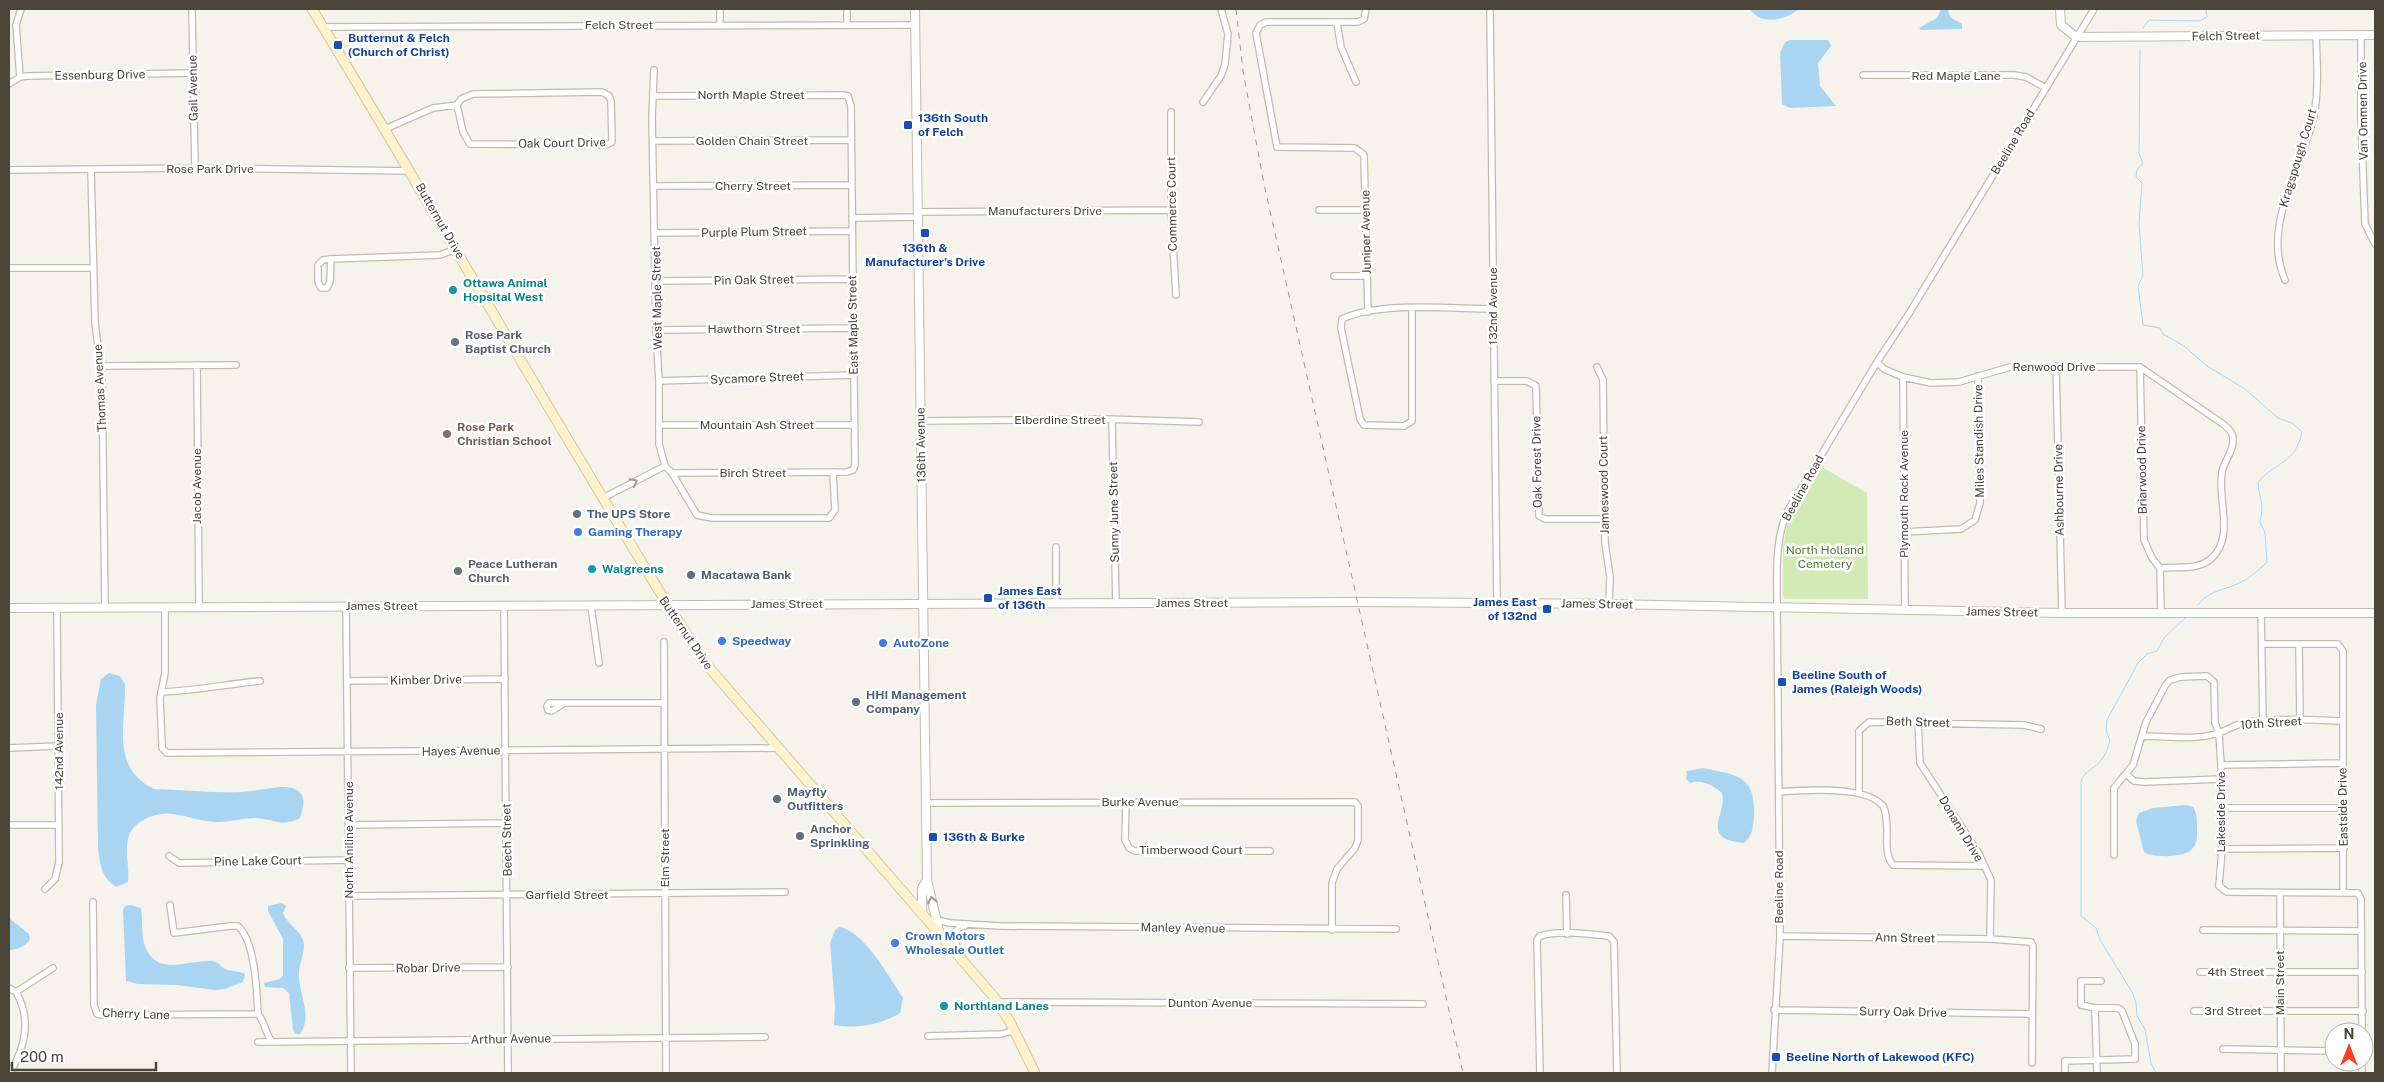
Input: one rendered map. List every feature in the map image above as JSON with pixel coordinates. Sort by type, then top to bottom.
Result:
[{"type":"main road","name":"Butternut Drive","points":[[312,9],[410,171],[665,604],[706,664],[997,1002],[1014,1030],[1035,1073]]},
{"type":"street","points":[[9,84],[20,77],[16,25],[21,9]]},
{"type":"street","name":"Gail Avenue","points":[[192,9],[195,168]]},
{"type":"street","points":[[720,9],[720,25]]},
{"type":"street","points":[[847,9],[847,25]]},
{"type":"street","name":"136th Avenue","points":[[914,9],[927,880],[938,920],[940,935]]},
{"type":"street","points":[[1203,102],[1221,76],[1226,64],[1228,34],[1221,9]]},
{"type":"street","points":[[1356,82],[1341,47],[1337,23],[1358,22],[1364,19],[1366,9]]},
{"type":"street","name":"132nd Avenue","points":[[1490,9],[1497,602]]},
{"type":"street","points":[[2060,9],[2062,24],[2076,37]]},
{"type":"street","name":"Beeline Road","points":[[1772,1073],[1774,1010],[1780,936],[1777,550],[1787,512],[2094,9]]},
{"type":"street","name":"Juniper Avenue","points":[[1337,23],[1266,22],[1258,28],[1256,33],[1264,86],[1277,147],[1355,148],[1362,152],[1365,161],[1368,312]]},
{"type":"street","name":"Felch Street","points":[[323,27],[914,25]]},
{"type":"street","name":"Kragspough Court","points":[[2284,280],[2280,269],[2282,211],[2314,115],[2317,80],[2316,35]]},
{"type":"street","name":"Van Ommen Drive","points":[[2361,35],[2361,119],[2365,224],[2375,244]]},
{"type":"street","name":"Felch Street","points":[[2076,37],[2375,35]]},
{"type":"street","name":"West Maple Street","points":[[654,70],[655,96],[652,102],[656,330],[659,381],[658,444],[665,466],[672,473],[697,515],[712,518],[829,518],[834,514],[834,472]]},
{"type":"street","name":"Essenburg Drive","points":[[20,77],[193,73]]},
{"type":"street","name":"Red Maple Lane","points":[[1863,75],[2014,75],[2026,77],[2046,88]]},
{"type":"street","name":"Oak Court Drive","points":[[385,129],[434,108],[457,105],[461,99],[473,94],[606,93],[611,101],[612,142],[606,145],[470,144],[463,132],[457,105]]},
{"type":"street","name":"North Maple Street","points":[[655,96],[848,96]]},
{"type":"street","name":"East Maple Street","points":[[834,472],[853,470],[855,465],[850,106],[848,96]]},
{"type":"street","name":"Commerce Court","points":[[1171,112],[1171,210],[1176,295]]},
{"type":"street","name":"Golden Chain Street","points":[[654,141],[850,140]]},
{"type":"street","name":"Rose Park Drive","points":[[9,170],[195,168],[410,171]]},
{"type":"street","name":"Thomas Avenue","points":[[92,170],[94,322],[101,366],[105,607]]},
{"type":"street","name":"Cherry Street","points":[[654,186],[851,185]]},
{"type":"street","name":"Manufacturers Drive","points":[[852,218],[1171,210]]},
{"type":"street","points":[[1319,210],[1366,210]]},
{"type":"street","name":"Purple Plum Street","points":[[655,233],[852,231]]},
{"type":"street","points":[[331,258],[330,282],[327,288],[321,288],[318,282],[318,265],[323,260],[331,258],[440,255],[456,249]]},
{"type":"street","points":[[9,268],[93,268]]},
{"type":"street","points":[[1334,276],[1366,276]]},
{"type":"street","name":"Pin Oak Street","points":[[656,281],[852,279]]},
{"type":"street","points":[[1412,309],[1413,415],[1409,425],[1364,425],[1360,419],[1341,322],[1347,316],[1368,312],[1412,309],[1493,309]]},
{"type":"street","name":"Hawthorn Street","points":[[656,330],[853,328]]},
{"type":"street","name":"Renwood Drive","points":[[1877,362],[1884,369],[1903,377],[1920,382],[1943,383],[1959,382],[2010,366],[2140,367]]},
{"type":"street","name":"Jacob Avenue","points":[[197,365],[199,606]]},
{"type":"street","points":[[101,366],[236,365]]},
{"type":"street","name":"Ashbourne Drive","points":[[2056,366],[2062,613]]},
{"type":"street","name":"Jameswood Court","points":[[1597,367],[1603,380],[1604,519],[1610,577],[1609,604]]},
{"type":"street","points":[[2140,367],[2228,428],[2233,441],[2222,473],[2224,532],[2218,550],[2212,558],[2198,566],[2160,568],[2161,613]]},
{"type":"street","name":"Briarwood Drive","points":[[2140,367],[2144,540],[2152,558],[2160,568]]},
{"type":"street","name":"Sycamore Street","points":[[659,381],[854,375]]},
{"type":"street","name":"Miles Standish Drive","points":[[1904,532],[1961,529],[1976,520],[1980,503],[1978,376]]},
{"type":"street","name":"Plymouth Rock Avenue","points":[[1903,377],[1905,610]]},
{"type":"street","name":"Oak Forest Drive","points":[[1494,381],[1527,381],[1536,386],[1537,511],[1539,516],[1545,519],[1604,519]]},
{"type":"street","name":"Elberdine Street","points":[[921,420],[1199,422]]},
{"type":"street","name":"Sunny June Street","points":[[1112,420],[1116,604]]},
{"type":"street","name":"Mountain Ash Street","points":[[659,425],[855,425]]},
{"type":"street","points":[[603,498],[665,466]]},
{"type":"street","name":"Birch Street","points":[[672,473],[834,472]]},
{"type":"street","points":[[1056,547],[1056,604]]},
{"type":"street","name":"James Street","points":[[9,608],[1497,602],[2062,613],[2375,613]]},
{"type":"street","name":"North Aniline Avenue","points":[[346,606],[351,1073]]},
{"type":"street","name":"Beech Street","points":[[504,606],[508,895],[508,1073]]},
{"type":"street","points":[[591,606],[599,663]]},
{"type":"street","points":[[165,607],[165,673],[161,692],[195,691],[221,684],[260,682]]},
{"type":"street","name":"142nd Avenue","points":[[45,889],[58,873],[57,608]]},
{"type":"street","points":[[2261,612],[2263,722]]},
{"type":"street","name":"Elm Street","points":[[664,642],[666,1073]]},
{"type":"street","name":"Eastside Drive","points":[[2263,644],[2341,646],[2343,651],[2343,891]]},
{"type":"street","points":[[2299,644],[2300,720]]},
{"type":"street","name":"Lakeside Drive","points":[[2114,855],[2113,793],[2117,783],[2127,775],[2137,755],[2153,706],[2165,686],[2176,678],[2207,676],[2214,682],[2215,723],[2219,733],[2221,765],[2222,849],[2219,886],[2227,892],[2266,890],[2280,893]]},
{"type":"street","name":"Kimber Drive","points":[[348,681],[505,679]]},
{"type":"street","name":"Hayes Avenue","points":[[161,692],[162,748],[172,754],[778,748]]},
{"type":"street","points":[[563,704],[664,703]]},
{"type":"street","name":"10th Street","points":[[2142,736],[2182,737],[2219,733],[2238,724],[2263,722],[2300,720],[2343,721]]},
{"type":"street","name":"Beth Street","points":[[1859,792],[1859,731],[1863,725],[1876,721],[2024,725],[2041,729]]},
{"type":"street","name":"Donann Drive","points":[[1918,722],[1920,762],[1978,852],[1991,880],[1990,939]]},
{"type":"street","points":[[9,748],[58,746]]},
{"type":"street","points":[[2221,765],[2342,763]]},
{"type":"street","points":[[2127,775],[2134,781],[2145,782],[2221,779]]},
{"type":"street","points":[[1779,792],[1859,792],[1872,797],[1884,808],[1886,813],[1888,859],[1893,865],[1983,866]]},
{"type":"street","name":"Timberwood Court","points":[[1126,802],[1126,840],[1129,848],[1134,851],[1270,851]]},
{"type":"street","name":"Burke Avenue","points":[[926,804],[1355,802],[1358,806],[1358,840],[1355,848],[1337,869],[1332,883],[1332,930]]},
{"type":"street","points":[[2222,808],[2343,808]]},
{"type":"street","points":[[349,825],[506,823]]},
{"type":"street","points":[[9,825],[59,825]]},
{"type":"street","points":[[2222,849],[2344,848]]},
{"type":"street","name":"Pine Lake Court","points":[[169,856],[179,863],[349,860]]},
{"type":"street","name":"136th Avenue","points":[[922,915],[922,888],[927,880]]},
{"type":"street","points":[[2280,893],[2343,891],[2360,895],[2362,1022]]},
{"type":"street","name":"Garfield Street","points":[[348,896],[785,892]]},
{"type":"street","name":"Main Street","points":[[2280,893],[2280,1073]]},
{"type":"street","points":[[1566,895],[1567,934]]},
{"type":"street","name":"Cherry Lane","points":[[93,902],[94,1005],[97,1014],[258,1014]]},
{"type":"street","points":[[170,905],[174,934],[238,926],[247,939],[258,1014],[262,1019],[266,1034],[272,1042]]},
{"type":"street","name":"Manley Avenue","points":[[938,920],[970,925],[1332,930],[1396,929]]},
{"type":"street","points":[[959,956],[954,933],[959,928],[970,925]]},
{"type":"street","points":[[2203,930],[2280,932],[2361,931]]},
{"type":"street","points":[[1540,1073],[1537,940],[1540,936],[1567,934],[1609,936],[1614,942],[1617,1073]]},
{"type":"street","name":"Ann Street","points":[[1780,936],[1990,939],[2031,942],[2033,946],[2031,1014]]},
{"type":"street","name":"Robar Drive","points":[[349,968],[508,967]]},
{"type":"street","points":[[16,992],[53,968]]},
{"type":"street","name":"4th Street","points":[[2200,972],[2362,972]]},
{"type":"street","points":[[2065,1073],[2065,1061],[2135,1059],[2135,1044],[2122,1011],[2118,1008],[2095,1008],[2081,1005],[2081,981],[2101,981]]},
{"type":"street","points":[[9,988],[16,992],[23,1004],[26,1016],[22,1050],[10,1073]]},
{"type":"street","name":"Dunton Avenue","points":[[997,1002],[1423,1004]]},
{"type":"street","points":[[2095,1008],[2097,1073]]},
{"type":"street","name":"Surry Oak Drive","points":[[1774,1010],[2031,1014]]},
{"type":"street","name":"3rd Street","points":[[2194,1011],[2363,1012]]},
{"type":"street","points":[[2031,1014],[2032,1063]]},
{"type":"street","points":[[928,1036],[1002,1034],[1014,1030]]},
{"type":"street","name":"Arthur Avenue","points":[[258,1042],[765,1037]]},
{"type":"street","points":[[2223,1049],[2324,1052]]},
{"type":"green space","name":"North Holland Cemetery","points":[[1820,466],[1867,493],[1868,599],[1785,599],[1783,596],[1783,547],[1788,520]]},
{"type":"water","points":[[1750,9],[1799,9],[1787,16],[1773,20],[1760,18]]},
{"type":"water","points":[[1941,9],[1948,9],[1950,17],[1962,24],[1962,29],[1921,30],[1919,28],[1937,18]]},
{"type":"water","points":[[1790,40],[1828,40],[1831,46],[1818,63],[1820,86],[1836,106],[1790,108],[1782,104],[1780,53],[1785,42]]},
{"type":"water","points":[[109,673],[120,676],[125,684],[123,743],[131,769],[140,780],[154,789],[206,792],[233,792],[278,787],[293,788],[300,793],[303,799],[300,818],[282,823],[256,818],[212,822],[167,813],[155,815],[137,824],[130,833],[127,845],[128,882],[116,887],[104,874],[98,847],[96,705],[101,679]]},
{"type":"water","points":[[1703,768],[1735,776],[1748,785],[1754,804],[1754,818],[1753,828],[1747,841],[1744,843],[1730,841],[1718,831],[1723,801],[1722,793],[1707,784],[1690,783],[1686,779],[1687,771]]},
{"type":"water","points":[[2186,805],[2193,807],[2197,823],[2197,838],[2192,849],[2182,854],[2168,856],[2144,852],[2136,821],[2139,813],[2153,808]]},
{"type":"water","points":[[282,903],[286,906],[283,913],[285,917],[299,933],[304,944],[299,979],[305,1019],[300,1034],[295,1034],[293,1029],[289,993],[283,988],[265,987],[264,983],[280,979],[283,975],[283,939],[268,911],[268,906]]},
{"type":"water","points":[[131,905],[141,908],[144,943],[149,954],[155,960],[163,964],[172,965],[201,961],[215,962],[225,969],[245,974],[243,982],[225,989],[215,990],[177,985],[138,984],[126,981],[123,910],[125,906]]},
{"type":"water","points":[[9,918],[29,934],[30,940],[21,947],[9,950]]},
{"type":"water","points":[[839,927],[848,930],[858,937],[876,956],[903,998],[900,1013],[884,1021],[868,1025],[834,1025],[835,1007],[830,943],[835,930]]},
{"type":"waterway","points":[[2143,28],[2149,20],[2200,21],[2207,17],[2206,9]]},
{"type":"waterway","points":[[2140,49],[2139,153],[2143,164],[2137,169],[2136,177],[2142,183],[2139,224],[2143,275],[2138,286],[2143,325],[2160,328],[2163,334],[2184,346],[2207,366],[2245,389],[2278,418],[2292,423],[2302,432],[2299,442],[2290,456],[2258,482],[2262,506],[2260,522],[2265,533],[2267,562],[2247,579],[2211,594],[2198,605]]},
{"type":"waterway","points":[[2156,1073],[2151,1063],[2145,1029],[2137,1016],[2136,1003],[2132,992],[2100,940],[2096,928],[2081,916],[2081,781],[2106,753],[2110,741],[2106,730],[2107,720],[2138,663],[2147,654],[2157,651],[2164,638],[2186,617]]},
{"type":"railway","points":[[1236,9],[1243,71],[1264,184],[1463,1073]]},
{"type":"place","name":"Butternut & Felch (Church of Christ)","points":[[338,45]]},
{"type":"place","name":"136th South of Felch","points":[[908,125]]},
{"type":"place","name":"136th & Manufacturer's Drive","points":[[925,233]]},
{"type":"place","name":"Ottawa Animal Hopsital West","points":[[453,290]]},
{"type":"place","name":"Rose Park Baptist Church","points":[[455,342]]},
{"type":"place","name":"Rose Park Christian School","points":[[447,434]]},
{"type":"place","name":"The UPS Store","points":[[577,514]]},
{"type":"place","name":"Gaming Therapy","points":[[578,532]]},
{"type":"place","name":"Walgreens","points":[[592,569]]},
{"type":"place","name":"Peace Lutheran Church","points":[[458,571]]},
{"type":"place","name":"Macatawa Bank","points":[[691,575]]},
{"type":"place","name":"James East of 136th","points":[[988,598]]},
{"type":"place","name":"James East of 132nd","points":[[1547,609]]},
{"type":"place","name":"Speedway","points":[[722,641]]},
{"type":"place","name":"AutoZone","points":[[883,643]]},
{"type":"place","name":"Beeline South of James (Raleigh Woods)","points":[[1782,682]]},
{"type":"place","name":"HHI Management Company","points":[[856,702]]},
{"type":"place","name":"Mayfly Outfitters","points":[[777,799]]},
{"type":"place","name":"Anchor Sprinkling","points":[[800,836]]},
{"type":"place","name":"136th & Burke","points":[[933,837]]},
{"type":"place","name":"Crown Motors Wholesale Outlet","points":[[895,943]]},
{"type":"place","name":"Northland Lanes","points":[[944,1006]]},
{"type":"place","name":"Beeline North of Lakewood (KFC)","points":[[1776,1057]]}]
